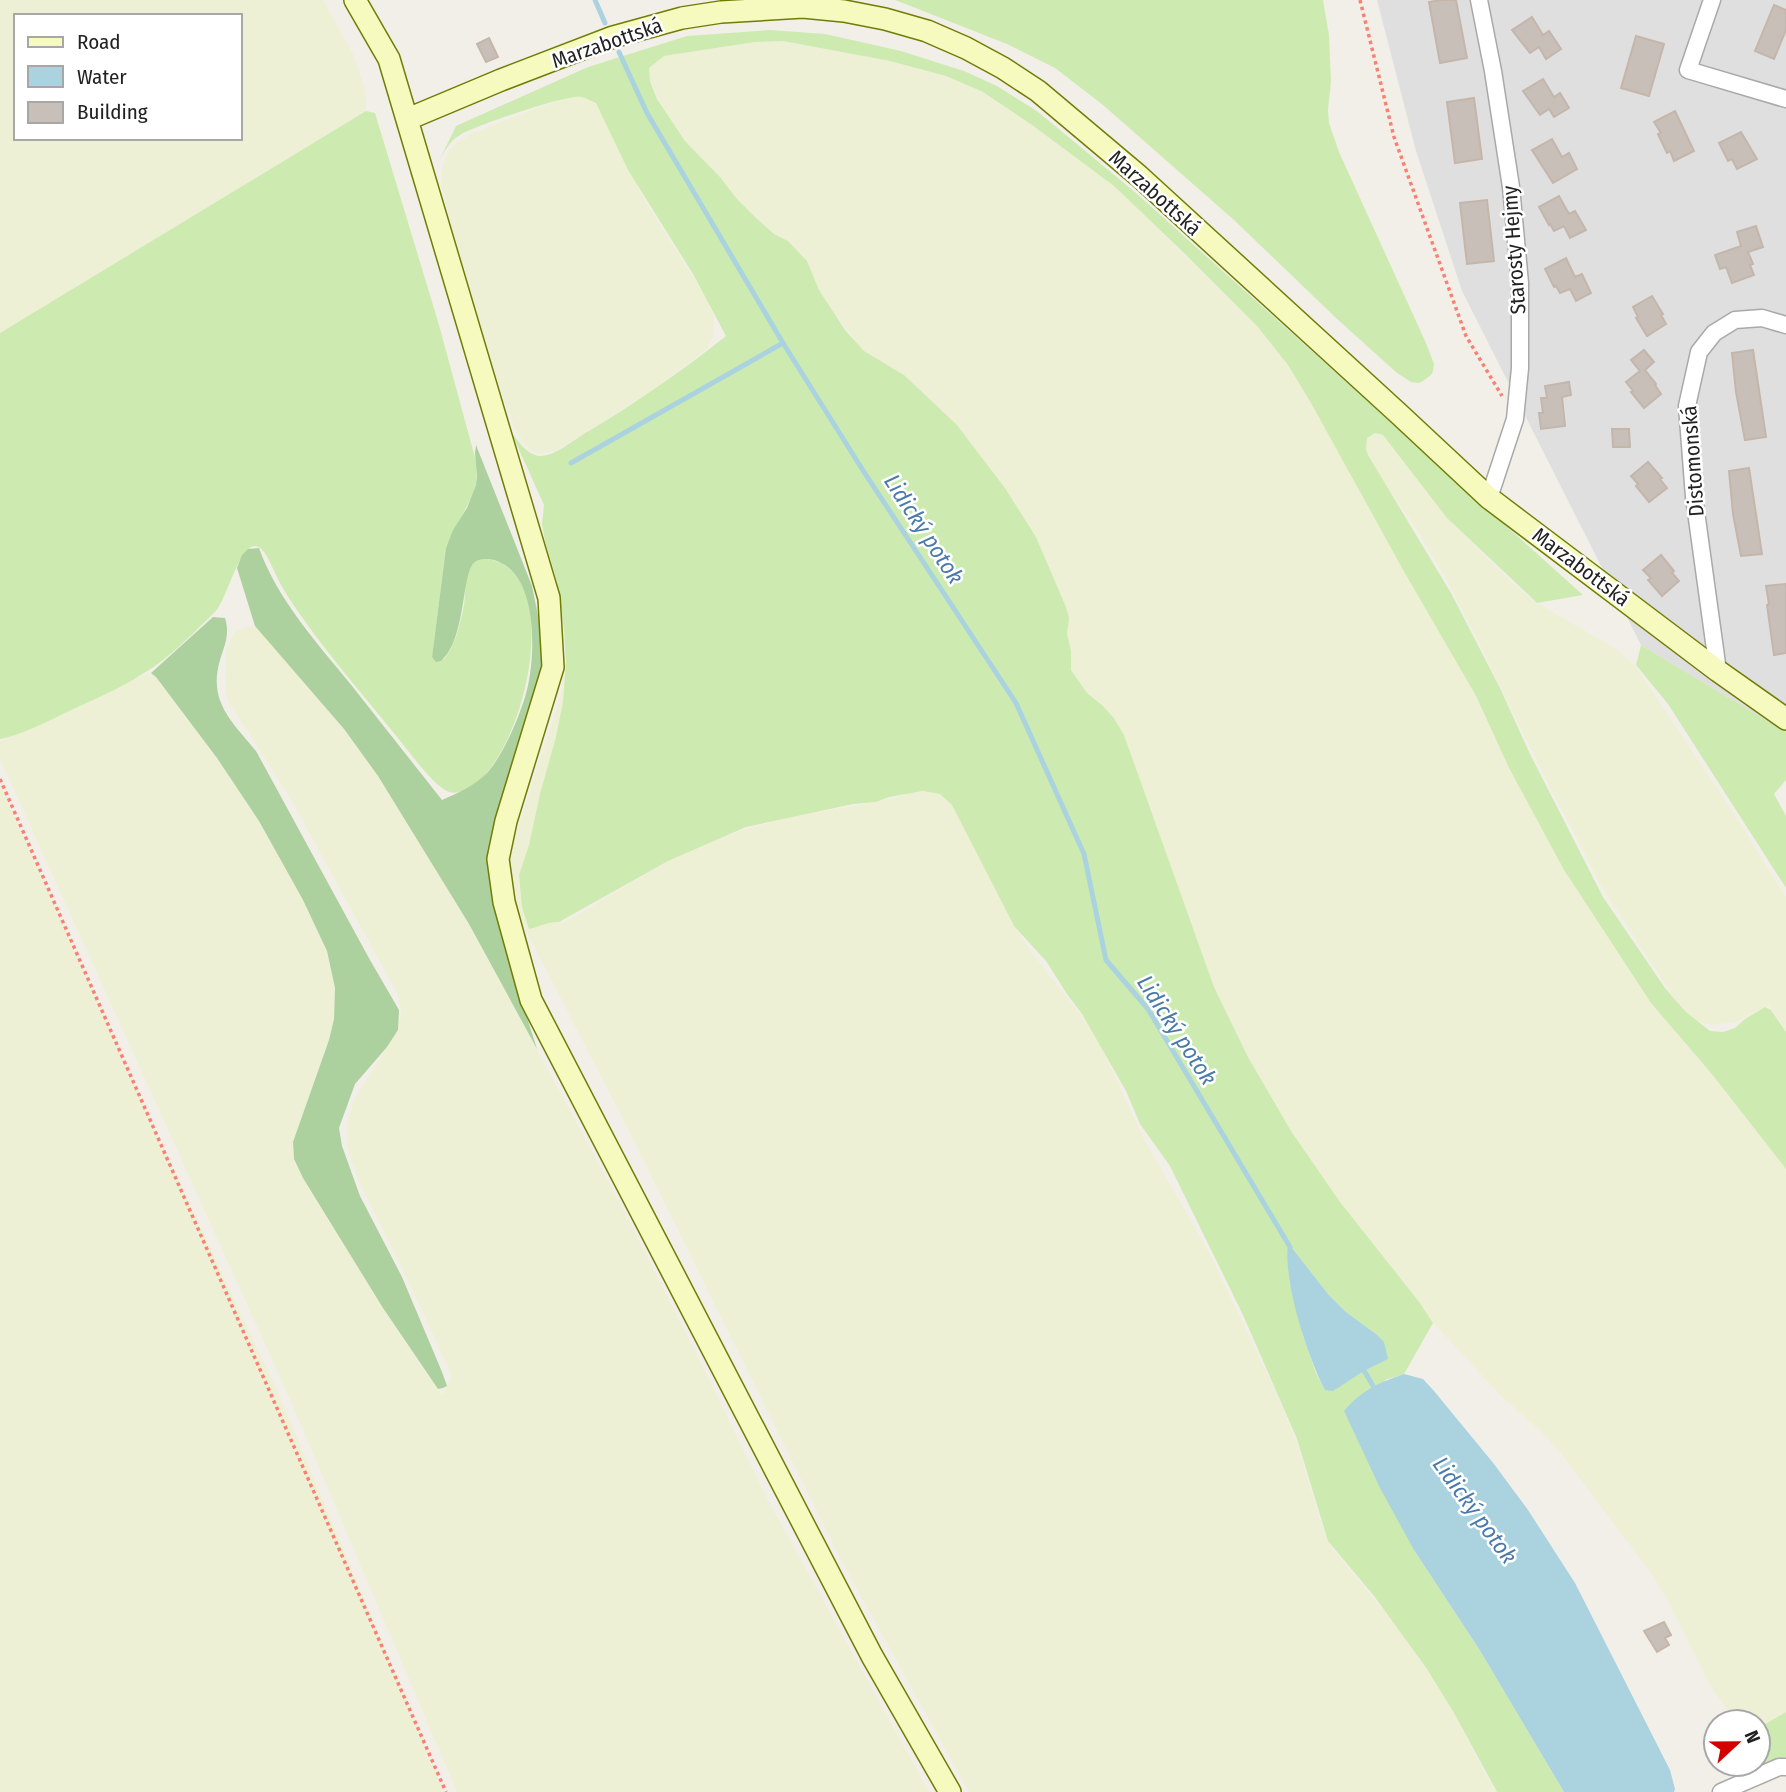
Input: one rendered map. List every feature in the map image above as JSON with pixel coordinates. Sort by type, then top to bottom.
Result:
[{"type":"street","points":[[355,0],[389,59],[549,598],[553,667],[506,821],[498,859],[504,902],[531,1000],[872,1656],[950,1792]]},
{"type":"street","name":"Starosty Hejmy","points":[[1479,0],[1511,187],[1520,283],[1520,368],[1515,419],[1489,498]]},
{"type":"street","points":[[1712,0],[1688,70],[1786,97]]},
{"type":"street","name":"Marzabottská","points":[[408,119],[612,37],[682,18],[721,12],[803,7],[872,16],[927,31],[1003,68],[1038,92],[1139,176],[1489,498],[1786,719]]},
{"type":"street","name":"Distomonská","points":[[1718,671],[1694,497],[1687,406],[1699,352],[1714,332],[1735,320],[1762,318],[1786,325]]},
{"type":"street","points":[[1721,1792],[1779,1767],[1786,1767]]},
{"type":"path","points":[[1360,0],[1394,137],[1466,335],[1515,419]]},
{"type":"path","points":[[0,779],[446,1792]]},
{"type":"shaded area","points":[[1377,0],[1786,0],[1786,732],[1641,645],[1462,291],[1416,151]]},
{"type":"green space","points":[[0,0],[323,0],[353,54],[365,89],[366,111],[0,333]]},
{"type":"green space","points":[[895,0],[1323,0],[1329,35],[1329,123],[1339,152],[1426,343],[1434,364],[1431,375],[1419,383],[1411,382],[1397,373],[1234,220],[1103,105],[1055,68],[1007,44]]},
{"type":"green space","points":[[770,30],[825,34],[901,51],[964,71],[997,86],[1037,111],[1136,193],[1583,595],[1537,603],[1447,518],[1383,435],[1375,433],[1367,438],[1368,455],[1451,593],[1603,897],[1665,988],[1686,1012],[1710,1031],[1723,1032],[1735,1028],[1765,1007],[1771,1010],[1786,1032],[1786,1169],[1711,1073],[1651,1003],[1564,870],[1509,768],[1476,696],[1288,365],[1257,326],[1185,254],[1114,186],[983,92],[946,76],[890,61],[783,41],[755,42],[664,56],[649,68],[650,81],[657,99],[685,141],[755,217],[774,234],[788,241],[807,261],[819,290],[845,330],[864,351],[904,375],[957,425],[1005,488],[1036,537],[1069,618],[1067,634],[1071,670],[1087,693],[1113,717],[1124,735],[1214,987],[1248,1057],[1291,1131],[1340,1202],[1433,1323],[1404,1374],[1385,1380],[1414,1550],[1479,1649],[1564,1792],[1497,1792],[1427,1669],[1374,1596],[1328,1541],[1297,1439],[1243,1315],[1170,1166],[1140,1124],[1126,1091],[1082,1014],[1046,961],[1014,926],[952,805],[940,794],[923,791],[746,827],[668,861],[559,922],[529,929],[522,907],[519,875],[556,737],[563,702],[566,662],[557,581],[542,524],[544,505],[511,432],[531,453],[540,456],[552,453],[641,398],[726,336],[693,274],[628,170],[596,103],[573,97],[483,125],[456,138],[437,165],[456,126],[588,67],[687,36]],"holes":[[[1288,1244],[1346,1312],[1376,1334],[1387,1359],[1333,1390],[1325,1390],[1303,1336],[1289,1279]]]},
{"type":"green space","points":[[783,41],[890,61],[946,76],[983,92],[1114,186],[1257,326],[1288,365],[1311,403],[1476,696],[1509,768],[1564,870],[1651,1003],[1711,1073],[1786,1169],[1786,1712],[1772,1720],[1772,1708],[1726,1708],[1710,1685],[1666,1597],[1649,1570],[1559,1451],[1501,1396],[1433,1323],[1340,1202],[1291,1131],[1248,1057],[1214,987],[1124,735],[1102,705],[1087,693],[1071,670],[1067,634],[1069,618],[1036,537],[1005,488],[957,425],[904,375],[864,351],[830,308],[807,261],[788,241],[774,234],[737,199],[685,141],[664,111],[650,80],[649,68],[664,56],[755,42]]},
{"type":"green space","points":[[576,95],[593,97],[617,138],[647,204],[697,283],[714,317],[714,336],[707,349],[662,383],[678,410],[740,820],[554,921],[564,922],[668,861],[745,829],[911,793],[931,791],[944,796],[952,805],[1014,926],[1094,1032],[1144,1139],[1210,1254],[1275,1390],[1297,1443],[1322,1526],[1332,1548],[1393,1622],[1427,1669],[1496,1792],[969,1792],[840,1558],[510,895],[508,864],[511,848],[560,699],[566,662],[566,640],[560,601],[545,541],[639,404],[636,400],[557,450],[540,454],[524,444],[499,386],[454,236],[441,173],[450,150],[470,134]]},
{"type":"green space","points":[[366,111],[375,113],[439,325],[477,465],[476,485],[472,496],[446,548],[432,657],[444,659],[455,640],[464,605],[469,568],[474,562],[492,560],[515,574],[527,600],[532,634],[528,672],[519,710],[505,745],[487,772],[467,789],[452,792],[441,787],[326,650],[289,598],[264,552],[256,546],[250,547],[240,561],[217,609],[161,661],[102,696],[30,729],[0,739],[0,333]]},
{"type":"green space","points":[[1375,433],[1383,435],[1447,518],[1509,580],[1537,603],[1615,648],[1636,667],[1786,897],[1786,1031],[1769,1005],[1735,1022],[1713,1025],[1692,1018],[1673,996],[1601,886],[1450,586],[1368,455],[1367,438]]},
{"type":"green space","points":[[476,445],[532,586],[541,630],[542,704],[495,888],[523,1005],[537,1049],[469,924],[378,776],[344,729],[255,626],[237,568],[242,555],[248,549],[259,548],[287,603],[442,800],[460,792],[487,773],[509,737],[529,682],[532,644],[528,604],[522,586],[513,572],[501,563],[481,559],[475,562],[467,578],[459,622],[449,651],[441,661],[436,662],[432,657],[446,548],[476,485]]},
{"type":"green space","points":[[213,617],[225,618],[227,629],[217,674],[217,687],[224,710],[256,751],[399,1010],[398,1030],[355,1084],[339,1128],[342,1146],[360,1196],[402,1277],[442,1372],[447,1386],[443,1388],[438,1389],[383,1308],[294,1159],[293,1142],[334,1019],[335,988],[327,951],[303,900],[259,821],[217,758],[151,673]]},
{"type":"green space","points":[[250,626],[263,634],[338,723],[375,772],[469,924],[618,1199],[769,1502],[929,1792],[457,1792],[288,1395],[0,759],[0,742],[4,739],[151,673],[217,758],[259,821],[303,900],[327,951],[335,988],[334,1019],[329,1040],[293,1142],[295,1163],[383,1308],[443,1395],[452,1376],[362,1188],[347,1144],[347,1122],[355,1098],[398,1030],[401,1010],[398,995],[289,796],[228,701],[225,674],[227,648],[234,632]]},
{"type":"green space","points":[[1641,645],[1786,732],[1786,780],[1774,794],[1786,816],[1786,888],[1668,704],[1636,665]]},
{"type":"green space","points":[[0,784],[162,1145],[281,1399],[444,1792],[0,1792]]},
{"type":"green space","points":[[1786,1712],[1786,1757],[1772,1762],[1772,1720]]},
{"type":"water","points":[[1288,1243],[1328,1294],[1384,1342],[1388,1359],[1333,1391],[1325,1390],[1304,1338],[1289,1278]]},
{"type":"water","points":[[1404,1374],[1423,1379],[1434,1391],[1528,1510],[1575,1583],[1670,1770],[1674,1792],[1564,1792],[1479,1649],[1414,1550],[1380,1488],[1344,1411],[1371,1388]]},
{"type":"building","points":[[1456,0],[1467,58],[1440,63],[1429,2]]},
{"type":"building","points":[[1774,5],[1786,10],[1786,30],[1774,59],[1755,51]]},
{"type":"building","points":[[1532,17],[1543,35],[1549,31],[1561,49],[1546,59],[1539,47],[1530,53],[1512,30]]},
{"type":"building","points":[[1636,36],[1664,44],[1649,96],[1621,88]]},
{"type":"building","points":[[489,38],[498,57],[486,62],[477,44]]},
{"type":"building","points":[[1543,79],[1554,97],[1560,93],[1569,108],[1554,117],[1549,109],[1540,115],[1523,91]]},
{"type":"building","points":[[1474,98],[1482,159],[1455,163],[1447,102]]},
{"type":"building","points":[[1675,111],[1694,151],[1674,161],[1670,151],[1667,153],[1658,134],[1661,133],[1654,122]]},
{"type":"building","points":[[1741,132],[1757,159],[1737,169],[1732,159],[1728,161],[1719,143]]},
{"type":"building","points":[[1552,139],[1562,157],[1569,153],[1577,169],[1553,183],[1532,150]]},
{"type":"building","points":[[1559,196],[1569,214],[1575,211],[1586,230],[1570,238],[1564,226],[1554,231],[1539,207]]},
{"type":"building","points":[[1487,200],[1494,261],[1467,264],[1460,203]]},
{"type":"building","points":[[1756,226],[1763,247],[1748,252],[1754,275],[1732,283],[1726,267],[1720,269],[1715,255],[1741,246],[1737,232]]},
{"type":"building","points":[[1566,258],[1575,277],[1582,274],[1591,293],[1576,301],[1570,289],[1560,293],[1556,286],[1554,287],[1545,269]]},
{"type":"building","points":[[1652,296],[1666,324],[1647,336],[1633,307]]},
{"type":"building","points":[[1644,350],[1654,362],[1645,370],[1661,394],[1644,408],[1626,382],[1640,371],[1631,360]]},
{"type":"building","points":[[1753,350],[1766,437],[1745,440],[1732,353]]},
{"type":"building","points":[[1569,382],[1571,395],[1562,397],[1565,426],[1541,429],[1539,413],[1543,413],[1541,398],[1547,398],[1545,386]]},
{"type":"building","points":[[1612,429],[1629,429],[1630,447],[1613,447]]},
{"type":"building","points":[[1648,462],[1667,488],[1649,502],[1631,476]]},
{"type":"building","points":[[1749,468],[1762,554],[1741,556],[1729,471]]},
{"type":"building","points":[[1661,555],[1679,581],[1662,596],[1643,570]]},
{"type":"building","points":[[1786,584],[1786,653],[1774,655],[1766,586]]},
{"type":"building","points":[[1664,1622],[1671,1635],[1665,1638],[1669,1645],[1657,1652],[1644,1631]]},
{"type":"waterway","name":"Lidický potok","points":[[595,0],[605,23]]},
{"type":"waterway","name":"Lidický potok","points":[[619,52],[647,113],[783,343],[1016,703],[1084,854],[1106,960],[1148,1009],[1290,1247]]},
{"type":"waterway","points":[[571,463],[783,343]]},
{"type":"waterway","name":"Lidický potok","points":[[1362,1367],[1376,1391]]}]
